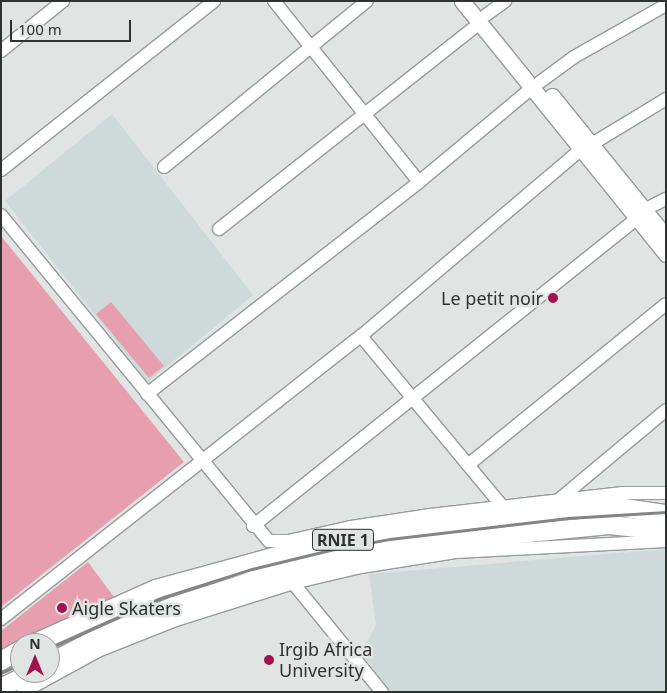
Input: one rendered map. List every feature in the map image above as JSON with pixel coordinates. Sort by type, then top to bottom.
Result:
[{"type":"highway","name":"RNIE 1","points":[[57,633],[156,589],[329,542],[411,527],[611,506],[666,514]]},
{"type":"highway","name":"RNIE 1","points":[[60,658],[153,614],[287,570],[427,543],[564,537],[616,525],[666,531]]},
{"type":"main road","points":[[462,1],[483,19],[537,84],[641,214],[666,254]]},
{"type":"main road","points":[[476,1],[483,19]]},
{"type":"main road","points":[[641,214],[666,237]]},
{"type":"street","points":[[1,50],[62,1]]},
{"type":"street","points":[[1,170],[214,1]]},
{"type":"street","points":[[274,1],[419,182]]},
{"type":"street","points":[[164,167],[367,1]]},
{"type":"street","points":[[219,228],[506,1]]},
{"type":"street","points":[[147,394],[419,182],[537,84],[574,57],[666,6]]},
{"type":"street","points":[[1,619],[360,336],[586,147],[666,99]]},
{"type":"street","points":[[258,531],[413,398],[641,214],[666,198]]},
{"type":"street","points":[[1,215],[258,531],[269,541],[288,541],[380,522],[503,507],[623,493],[666,493]]},
{"type":"street","points":[[468,465],[666,304]]},
{"type":"street","points":[[360,336],[503,507]]},
{"type":"street","points":[[556,502],[666,410]]},
{"type":"street","points":[[22,692],[132,637],[293,583],[422,557],[564,537],[666,541]]},
{"type":"street","points":[[293,583],[382,692]]},
{"type":"shaded area","points":[[112,114],[253,295],[148,382],[5,201]]},
{"type":"shaded area","points":[[1,236],[184,462],[1,607]]},
{"type":"shaded area","points":[[111,302],[164,366],[149,378],[96,314]]},
{"type":"shaded area","points":[[666,549],[666,692],[392,692],[361,653],[376,625],[369,574]]},
{"type":"shaded area","name":"Aigle Skaters","points":[[88,562],[114,597],[43,633],[10,633],[10,649],[1,654],[1,631]]},
{"type":"railway","points":[[60,644],[164,597],[252,569],[330,550],[390,539],[568,518],[666,512]]},
{"type":"railway","points":[[1,673],[10,669]]},
{"type":"place","name":"Le petit noir","points":[[553,298]]},
{"type":"place","name":"Aigle Skaters","points":[[62,608]]},
{"type":"place","name":"Irgib Africa University","points":[[269,660]]}]
